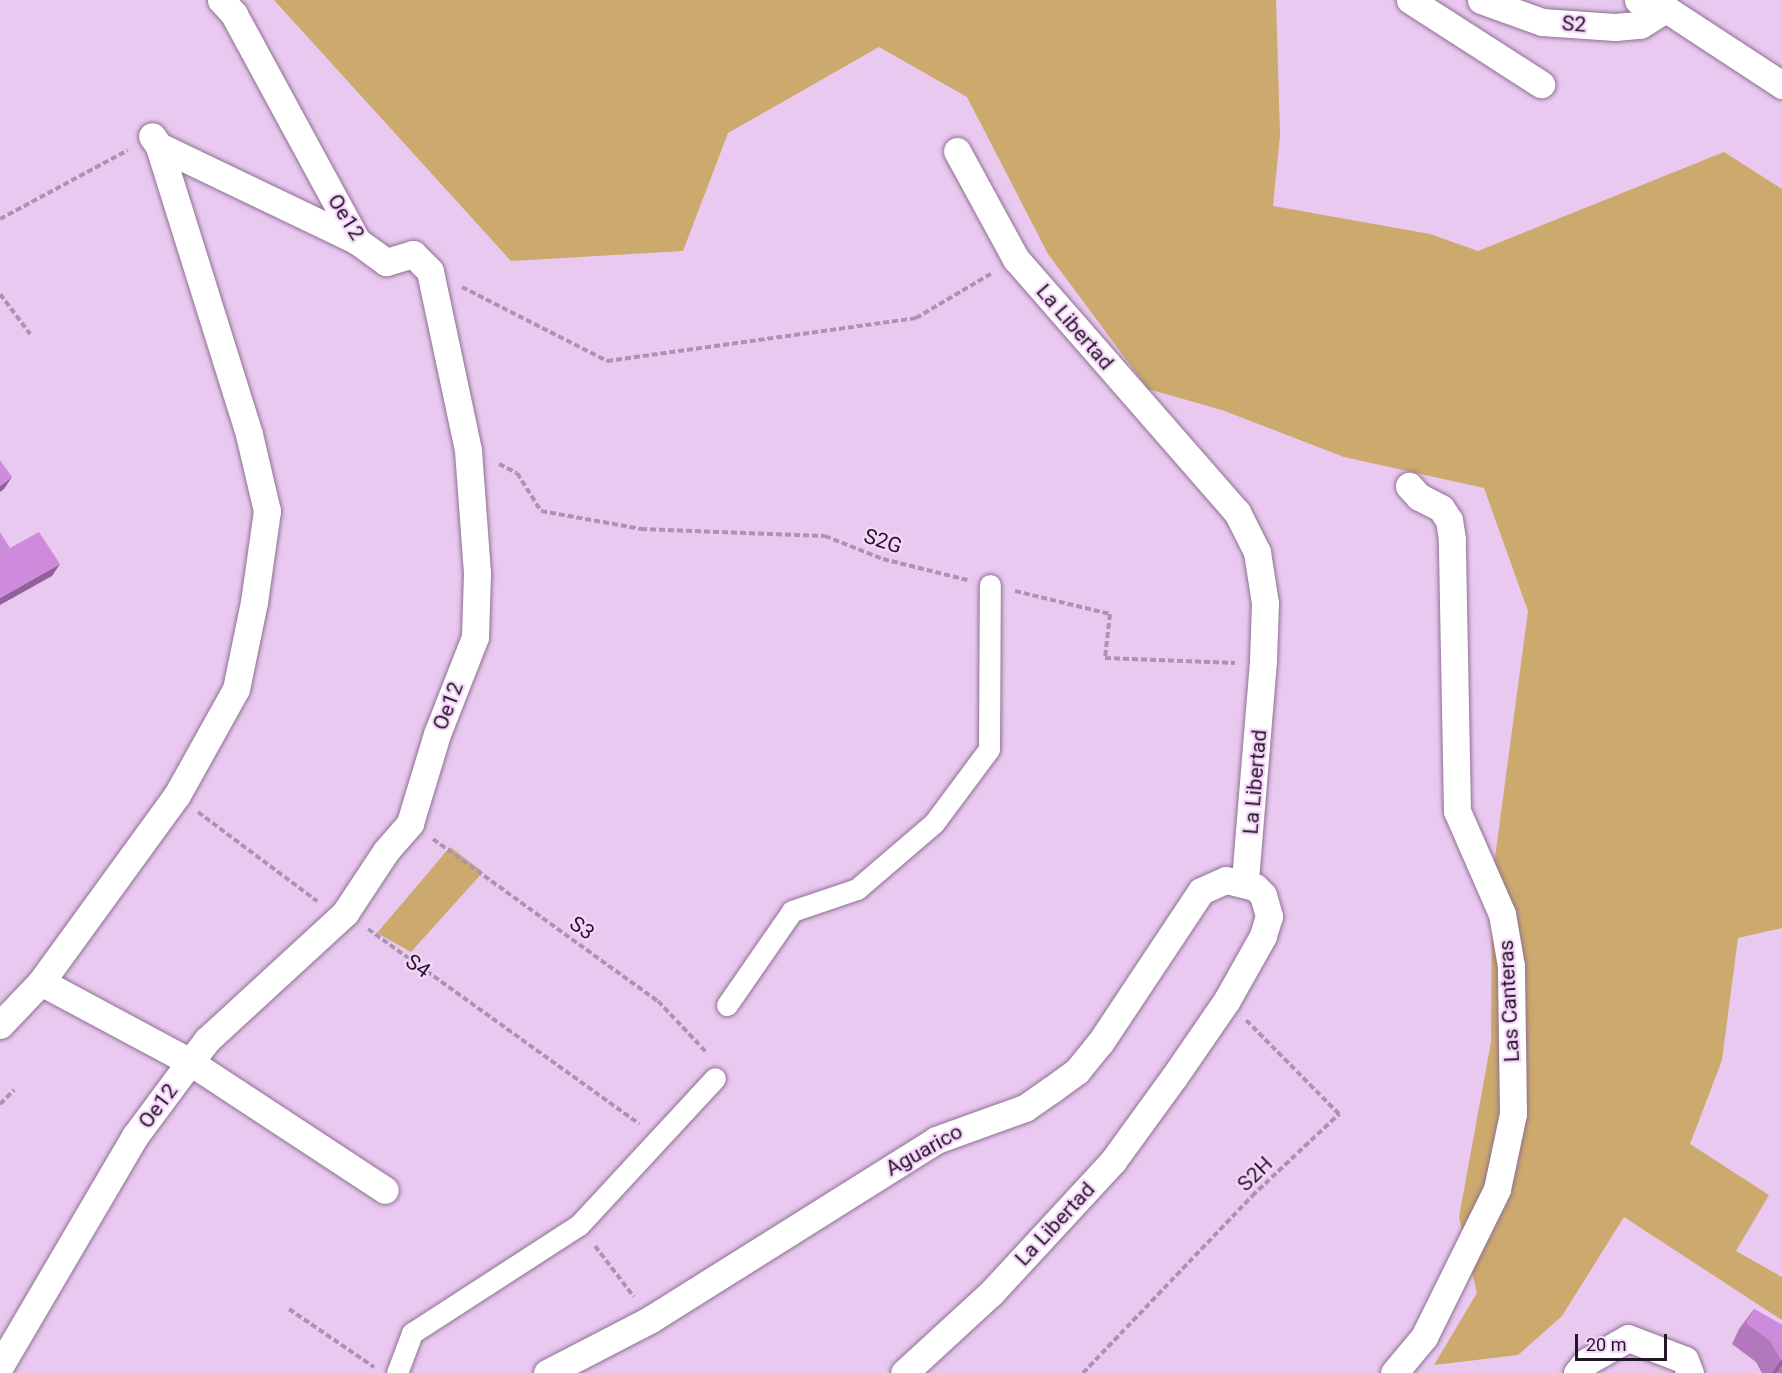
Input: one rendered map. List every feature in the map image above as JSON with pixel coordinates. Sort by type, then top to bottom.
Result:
[{"type":"street","name":"Oe12","points":[[0,1366],[135,1136],[190,1062],[207,1040],[345,913],[386,851],[410,823],[437,734],[475,636],[477,573],[468,450],[430,270],[413,254],[386,262],[357,241],[234,14],[221,0]]},
{"type":"street","points":[[1410,0],[1541,84]]},
{"type":"street","name":"S2","points":[[1481,0],[1542,22],[1615,27],[1640,25],[1666,9]]},
{"type":"street","points":[[1638,0],[1666,9],[1782,85]]},
{"type":"street","points":[[156,141],[357,241]]},
{"type":"street","points":[[0,1025],[41,982],[177,795],[236,689],[267,511],[249,434],[156,141]]},
{"type":"street","name":"La Libertad","points":[[904,1373],[991,1293],[1113,1161],[1227,1000],[1263,936],[1269,916],[1263,895],[1245,882],[1260,734],[1263,661],[1262,574],[1257,552],[1237,512],[1016,259],[957,151]]},
{"type":"street","name":"Las Canteras","points":[[1394,1373],[1424,1336],[1497,1189],[1513,1114],[1511,966],[1504,925],[1457,811],[1449,520],[1441,508],[1419,497],[1409,486]]},
{"type":"street","points":[[727,1005],[792,911],[857,889],[934,823],[989,749],[990,585]]},
{"type":"street","name":"Aguarico","points":[[547,1373],[651,1319],[936,1140],[1024,1108],[1077,1071],[1100,1043],[1201,891],[1226,880],[1245,882]]},
{"type":"street","points":[[41,982],[190,1062],[385,1190]]},
{"type":"street","points":[[398,1373],[412,1333],[579,1225],[715,1078]]},
{"type":"street","points":[[1577,1373],[1586,1362],[1628,1338],[1685,1360],[1690,1373]]},
{"type":"path","points":[[0,219],[156,141]]},
{"type":"path","points":[[430,270],[608,361],[916,318],[1016,259]]},
{"type":"path","points":[[0,294],[30,334]]},
{"type":"path","name":"S2G","points":[[468,450],[517,472],[541,511],[641,529],[825,536],[884,559],[1110,614],[1105,658],[1263,661]]},
{"type":"path","name":"S4","points":[[177,795],[257,860],[316,901],[345,913],[660,1139]]},
{"type":"path","name":"S3","points":[[410,823],[658,1001],[705,1049],[715,1078]]},
{"type":"path","name":"S2H","points":[[1083,1373],[1252,1196],[1339,1114],[1227,1000]]},
{"type":"path","points":[[0,1104],[14,1090]]},
{"type":"path","points":[[579,1225],[651,1319]]},
{"type":"path","points":[[289,1309],[382,1373]]},
{"type":"shaded area","points":[[274,0],[1276,0],[1280,135],[1273,206],[1430,234],[1478,251],[1724,152],[1782,189],[1782,928],[1738,938],[1722,1060],[1690,1144],[1769,1195],[1736,1251],[1782,1277],[1782,1320],[1624,1217],[1562,1316],[1518,1355],[1434,1365],[1477,1293],[1459,1217],[1491,1042],[1492,880],[1528,611],[1484,488],[1344,457],[1222,410],[1148,389],[1048,254],[967,97],[879,47],[728,133],[683,251],[511,261]]},
{"type":"shaded area","points":[[450,847],[483,872],[411,952],[377,933]]},
{"type":"building","points":[[0,460],[12,477],[0,486]]},
{"type":"building","points":[[0,532],[10,548],[39,532],[60,564],[0,598]]},
{"type":"building","points":[[1754,1309],[1782,1325],[1781,1360],[1770,1341],[1746,1323]]}]
